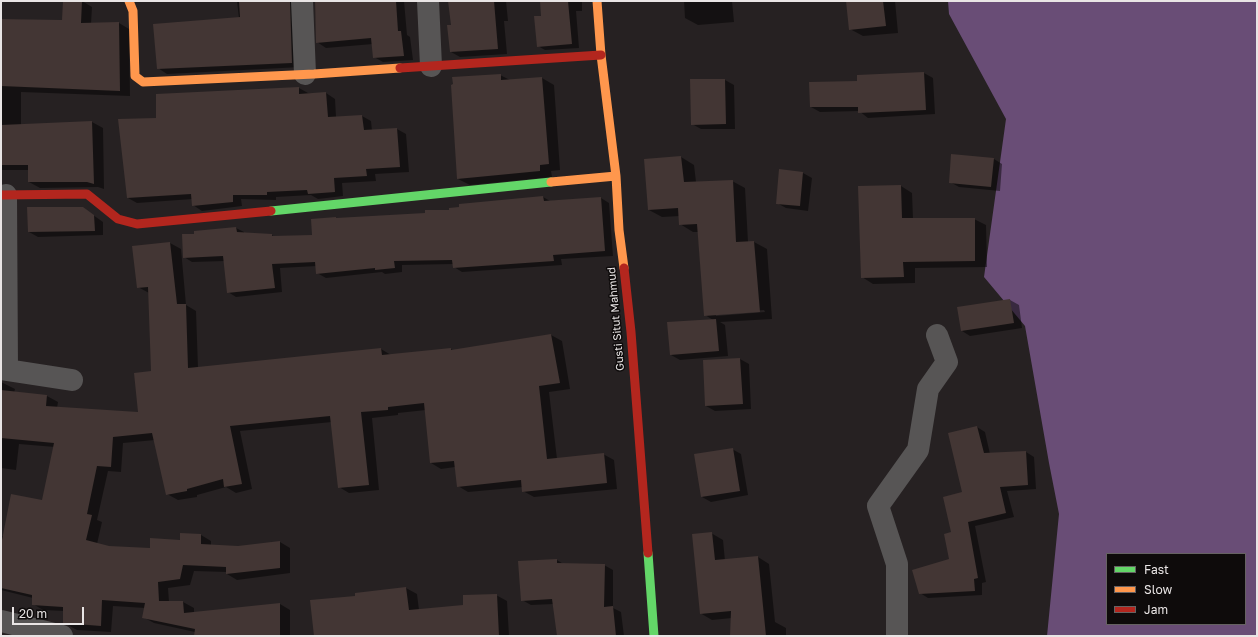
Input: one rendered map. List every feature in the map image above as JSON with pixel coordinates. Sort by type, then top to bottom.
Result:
[{"type":"main road","points":[[129,1],[132,11],[135,76],[143,82],[305,74],[601,54]]},
{"type":"main road","name":"Gusti Situt Mahmud","points":[[597,1],[601,54],[616,176],[619,230],[631,332],[654,636]]},
{"type":"main road","points":[[4,195],[87,194],[118,219],[137,224],[616,176]]},
{"type":"street","points":[[302,1],[305,74]]},
{"type":"street","points":[[428,1],[431,66]]},
{"type":"street","points":[[4,195],[4,370],[72,380]]},
{"type":"street","points":[[897,636],[898,564],[878,506],[918,450],[928,389],[947,362],[937,335]]},
{"type":"street","points":[[1,621],[62,636]]},
{"type":"shaded area","points":[[948,1],[1257,1],[1257,636],[1047,636],[1059,514],[1025,326],[984,277],[1006,119],[949,14]]},
{"type":"building","points":[[63,1],[82,1],[81,23],[119,22],[120,91],[1,86],[1,19],[62,20]]},
{"type":"building","points":[[239,1],[290,1],[292,63],[157,69],[153,24],[240,17]]},
{"type":"building","points":[[315,1],[396,1],[398,31],[401,31],[404,56],[373,58],[371,38],[316,43]]},
{"type":"building","points":[[448,1],[494,1],[498,49],[450,52],[447,25],[451,25]]},
{"type":"building","points":[[540,1],[568,1],[572,44],[537,47],[534,16],[541,16]]},
{"type":"building","points":[[846,1],[883,1],[886,26],[849,30]]},
{"type":"building","points":[[924,72],[926,110],[858,113],[858,107],[810,107],[809,82],[857,81],[857,75]]},
{"type":"building","points":[[501,74],[501,80],[542,77],[549,164],[540,165],[540,171],[457,179],[451,85],[453,84],[452,77]]},
{"type":"building","points":[[690,79],[725,79],[726,124],[691,125]]},
{"type":"building","points":[[299,87],[299,94],[326,92],[328,117],[362,115],[364,130],[397,128],[400,167],[366,169],[367,176],[334,178],[335,192],[308,194],[307,190],[267,192],[267,195],[233,195],[233,202],[192,206],[191,194],[127,198],[118,119],[156,118],[156,94]]},
{"type":"building","points":[[92,121],[94,184],[87,182],[28,182],[28,165],[1,165],[1,125]]},
{"type":"building","points":[[951,154],[994,158],[991,187],[949,183]]},
{"type":"building","points":[[681,156],[684,182],[733,180],[736,242],[754,241],[760,312],[704,316],[697,224],[679,225],[678,208],[648,210],[644,159]]},
{"type":"building","points":[[779,169],[803,172],[800,206],[776,204]]},
{"type":"building","points":[[901,185],[902,218],[975,218],[975,261],[903,262],[904,277],[861,278],[858,186]]},
{"type":"building","points":[[543,196],[544,201],[601,197],[605,251],[553,255],[554,261],[453,268],[452,260],[394,261],[395,268],[375,270],[375,268],[316,274],[315,262],[272,264],[275,288],[227,293],[223,256],[183,258],[182,234],[194,234],[194,231],[236,227],[237,232],[272,234],[272,236],[312,235],[311,219],[425,213],[425,210],[449,210],[449,208],[459,207],[459,204]]},
{"type":"building","points":[[27,207],[83,207],[94,215],[95,231],[28,232]]},
{"type":"building","points":[[170,242],[177,304],[186,304],[188,368],[381,348],[382,355],[451,348],[451,350],[551,334],[560,383],[539,386],[547,459],[604,453],[607,483],[522,492],[521,480],[457,487],[454,461],[430,463],[424,403],[388,407],[388,410],[361,412],[369,485],[338,488],[330,416],[230,426],[242,484],[224,487],[223,479],[187,489],[187,491],[166,495],[152,433],[113,437],[111,467],[97,466],[87,514],[92,515],[86,540],[109,546],[150,548],[150,538],[180,540],[180,533],[201,534],[201,544],[238,546],[280,541],[280,568],[226,574],[226,567],[183,565],[180,579],[158,582],[159,601],[183,601],[184,613],[280,603],[280,636],[194,636],[195,629],[142,618],[145,603],[102,600],[101,626],[63,623],[63,607],[32,605],[32,595],[1,588],[1,545],[11,494],[42,500],[54,443],[1,438],[1,390],[47,395],[46,406],[138,412],[134,373],[151,371],[148,287],[137,288],[132,246]]},
{"type":"building","points":[[1010,299],[1014,323],[961,331],[957,307]]},
{"type":"building","points":[[716,319],[719,351],[670,355],[667,322]]},
{"type":"building","points":[[740,358],[743,404],[705,406],[703,360]]},
{"type":"building","points":[[977,426],[984,453],[1026,451],[1028,485],[1000,487],[1006,513],[968,522],[978,578],[974,579],[975,591],[919,594],[912,570],[949,559],[944,534],[951,532],[943,497],[962,492],[948,433]]},
{"type":"building","points":[[733,448],[740,491],[701,497],[694,454]]},
{"type":"building","points":[[712,532],[715,560],[758,556],[766,636],[730,636],[731,611],[700,614],[692,534]]},
{"type":"building","points":[[557,559],[557,563],[605,564],[604,607],[613,606],[616,636],[557,636],[552,599],[521,601],[518,561]]},
{"type":"building","points":[[406,587],[409,610],[463,605],[463,595],[497,594],[499,636],[314,636],[310,600],[355,596],[355,593]]},
{"type":"traffic: fast","points":[[271,211],[551,182]]},
{"type":"traffic: fast","points":[[648,553],[654,636]]},
{"type":"traffic: slow","points":[[129,1],[133,11],[135,76],[143,82],[314,74],[400,68]]},
{"type":"traffic: slow","points":[[597,1],[601,55],[616,176],[619,230],[624,268]]},
{"type":"traffic: slow","points":[[551,182],[616,176]]},
{"type":"traffic: jam","points":[[400,68],[601,55]]},
{"type":"traffic: jam","points":[[1,195],[87,194],[118,219],[137,224],[271,211]]},
{"type":"traffic: jam","points":[[624,268],[631,332],[648,553]]}]
